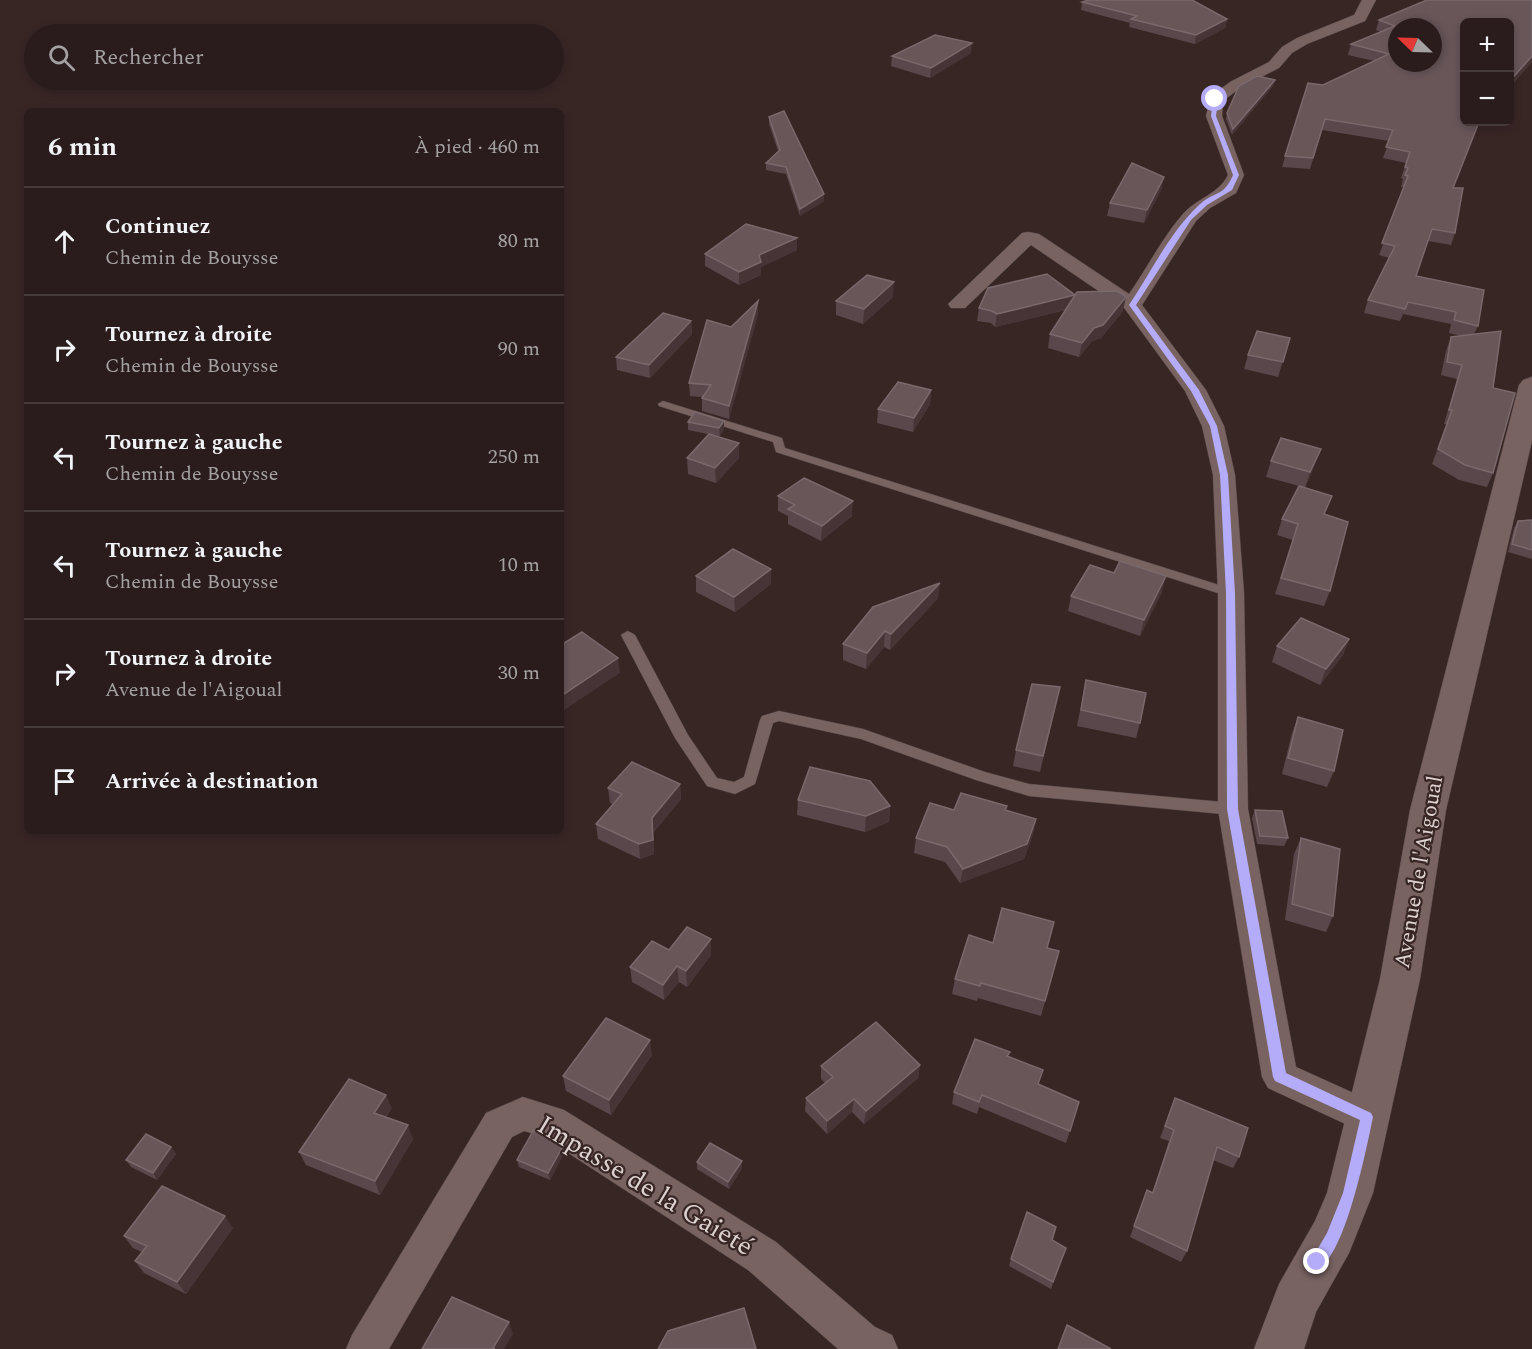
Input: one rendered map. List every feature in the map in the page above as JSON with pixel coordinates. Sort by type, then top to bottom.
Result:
[{"type":"main road","name":"Avenue de l'Aigoual","points":[[1279,1349],[1296,1301],[1332,1237],[1350,1193],[1400,979],[1428,810],[1532,385]]},
{"type":"street","points":[[1132,305],[1189,219],[1204,204],[1230,189],[1236,175],[1214,116],[1215,99],[1234,85],[1274,65],[1287,50],[1302,41],[1360,18],[1369,0]]},
{"type":"street","points":[[958,304],[1028,237],[1033,238],[1132,305],[1195,390],[1214,426],[1224,475],[1231,593],[1233,809],[1280,1077],[1367,1117]]},
{"type":"street","name":"Impasse de la Gaieté","points":[[366,1349],[499,1125],[523,1114],[551,1122],[762,1256],[861,1342],[878,1349]]},
{"type":"lane","points":[[663,404],[778,440],[780,450],[1231,593]]},
{"type":"lane","points":[[627,636],[682,738],[712,782],[735,788],[750,780],[767,720],[779,716],[863,734],[981,776],[1029,790],[1233,809]]},
{"type":"building","points":[[1089,0],[1192,0],[1227,19],[1196,35],[1131,19],[1137,16],[1082,2]]},
{"type":"building","points":[[1427,0],[1532,1],[1532,56],[1514,76],[1514,18],[1460,18],[1460,126],[1477,126],[1453,188],[1463,188],[1455,233],[1432,229],[1416,276],[1484,290],[1478,326],[1454,320],[1456,312],[1408,302],[1405,309],[1368,300],[1395,246],[1382,243],[1408,176],[1405,175],[1408,168],[1405,167],[1410,152],[1386,147],[1393,130],[1325,119],[1313,158],[1285,156],[1308,83],[1323,85],[1388,54],[1388,72],[1442,72],[1442,18],[1388,18],[1388,23],[1379,20]]},
{"type":"building","points":[[1388,29],[1388,54],[1351,44]]},
{"type":"building","points":[[935,35],[972,43],[931,68],[892,56]]},
{"type":"building","points":[[1257,76],[1275,80],[1233,129],[1227,113],[1239,86]]},
{"type":"building","points":[[784,111],[824,194],[800,209],[786,167],[766,163],[780,150],[769,117]]},
{"type":"building","points":[[1132,163],[1164,177],[1147,210],[1110,203]]},
{"type":"building","points":[[746,224],[797,238],[759,255],[761,262],[739,272],[705,254]]},
{"type":"building","points":[[1047,274],[1075,295],[997,314],[979,308],[988,288]]},
{"type":"building","points":[[867,275],[894,282],[864,309],[836,301]]},
{"type":"building","points":[[1117,291],[1126,297],[1103,325],[1094,328],[1082,343],[1050,334],[1077,292]]},
{"type":"building","points":[[758,301],[729,406],[702,398],[711,385],[689,383],[707,320],[731,327]]},
{"type":"building","points":[[663,313],[691,321],[649,365],[616,357]]},
{"type":"building","points":[[1257,331],[1290,338],[1283,362],[1248,355]]},
{"type":"building","points":[[1501,331],[1493,388],[1515,393],[1493,473],[1465,465],[1438,449],[1452,410],[1449,410],[1462,365],[1447,362],[1451,337]]},
{"type":"building","points":[[898,382],[931,390],[914,418],[878,409]]},
{"type":"building","points":[[695,412],[724,421],[719,428],[688,422]]},
{"type":"building","points":[[709,434],[739,443],[715,468],[687,458]]},
{"type":"building","points":[[1281,438],[1321,449],[1310,472],[1271,461]]},
{"type":"building","points":[[804,478],[853,501],[822,526],[788,509],[795,505],[778,496]]},
{"type":"building","points":[[1299,486],[1332,496],[1324,514],[1348,522],[1330,591],[1281,578],[1298,524],[1282,519]]},
{"type":"building","points":[[1532,520],[1532,550],[1512,544],[1518,521]]},
{"type":"building","points":[[733,549],[771,569],[734,597],[696,576]]},
{"type":"building","points":[[1120,561],[1166,576],[1144,620],[1071,596],[1090,565],[1114,573]]},
{"type":"building","points":[[940,583],[891,634],[885,631],[867,653],[843,644],[873,607]]},
{"type":"building","points":[[1301,618],[1349,639],[1326,669],[1277,646]]},
{"type":"building","points":[[582,632],[618,658],[564,694],[564,643]]},
{"type":"building","points":[[1086,680],[1146,693],[1140,723],[1081,710]]},
{"type":"building","points":[[1032,684],[1060,687],[1043,756],[1016,750]]},
{"type":"building","points":[[1298,717],[1343,730],[1334,771],[1288,758]]},
{"type":"building","points":[[632,762],[680,784],[652,818],[653,840],[639,844],[596,824],[622,794],[608,788]]},
{"type":"building","points":[[810,767],[870,781],[890,806],[866,816],[798,800]]},
{"type":"building","points":[[961,793],[1007,806],[1005,810],[1036,819],[1027,844],[963,869],[947,847],[916,838],[930,803],[954,810]]},
{"type":"building","points":[[1255,810],[1282,811],[1288,838],[1260,836]]},
{"type":"building","points":[[1301,838],[1340,849],[1333,916],[1292,904]]},
{"type":"building","points":[[1002,908],[1054,922],[1047,948],[1059,951],[1045,1001],[981,983],[980,986],[955,979],[969,935],[993,943]]},
{"type":"building","points":[[687,927],[711,939],[686,971],[677,966],[663,985],[630,967],[652,941],[669,950]]},
{"type":"building","points":[[606,1018],[650,1040],[609,1100],[563,1076]]},
{"type":"building","points":[[876,1022],[920,1065],[866,1111],[854,1099],[827,1121],[806,1098],[833,1077],[821,1066]]},
{"type":"building","points":[[975,1039],[1010,1052],[1007,1056],[1043,1070],[1038,1084],[1079,1102],[1070,1131],[982,1095],[979,1102],[954,1092]]},
{"type":"building","points":[[349,1079],[386,1095],[374,1113],[408,1125],[375,1181],[299,1152]]},
{"type":"building","points":[[1175,1098],[1248,1128],[1239,1157],[1217,1147],[1187,1251],[1134,1226],[1147,1190],[1153,1193],[1174,1130],[1165,1126]]},
{"type":"building","points":[[533,1131],[563,1146],[548,1173],[517,1160]]},
{"type":"building","points":[[146,1134],[171,1147],[153,1173],[126,1160]]},
{"type":"building","points":[[710,1143],[742,1161],[728,1182],[697,1162]]},
{"type":"building","points":[[162,1186],[225,1216],[177,1282],[135,1261],[147,1246],[124,1236]]},
{"type":"building","points":[[1027,1212],[1056,1227],[1052,1240],[1066,1248],[1053,1282],[1011,1259]]},
{"type":"building","points":[[452,1297],[509,1322],[493,1348],[495,1349],[422,1349]]},
{"type":"building","points":[[744,1308],[756,1349],[658,1349],[668,1331]]},
{"type":"building","points":[[1067,1325],[1111,1349],[1058,1349]]},
{"type":"route","points":[[1215,99],[1214,116],[1236,175],[1230,189],[1204,204],[1189,219],[1141,296],[1132,305],[1195,390],[1214,426],[1224,475],[1231,593],[1233,809],[1280,1077],[1367,1117],[1350,1193],[1332,1237],[1317,1262]]}]
